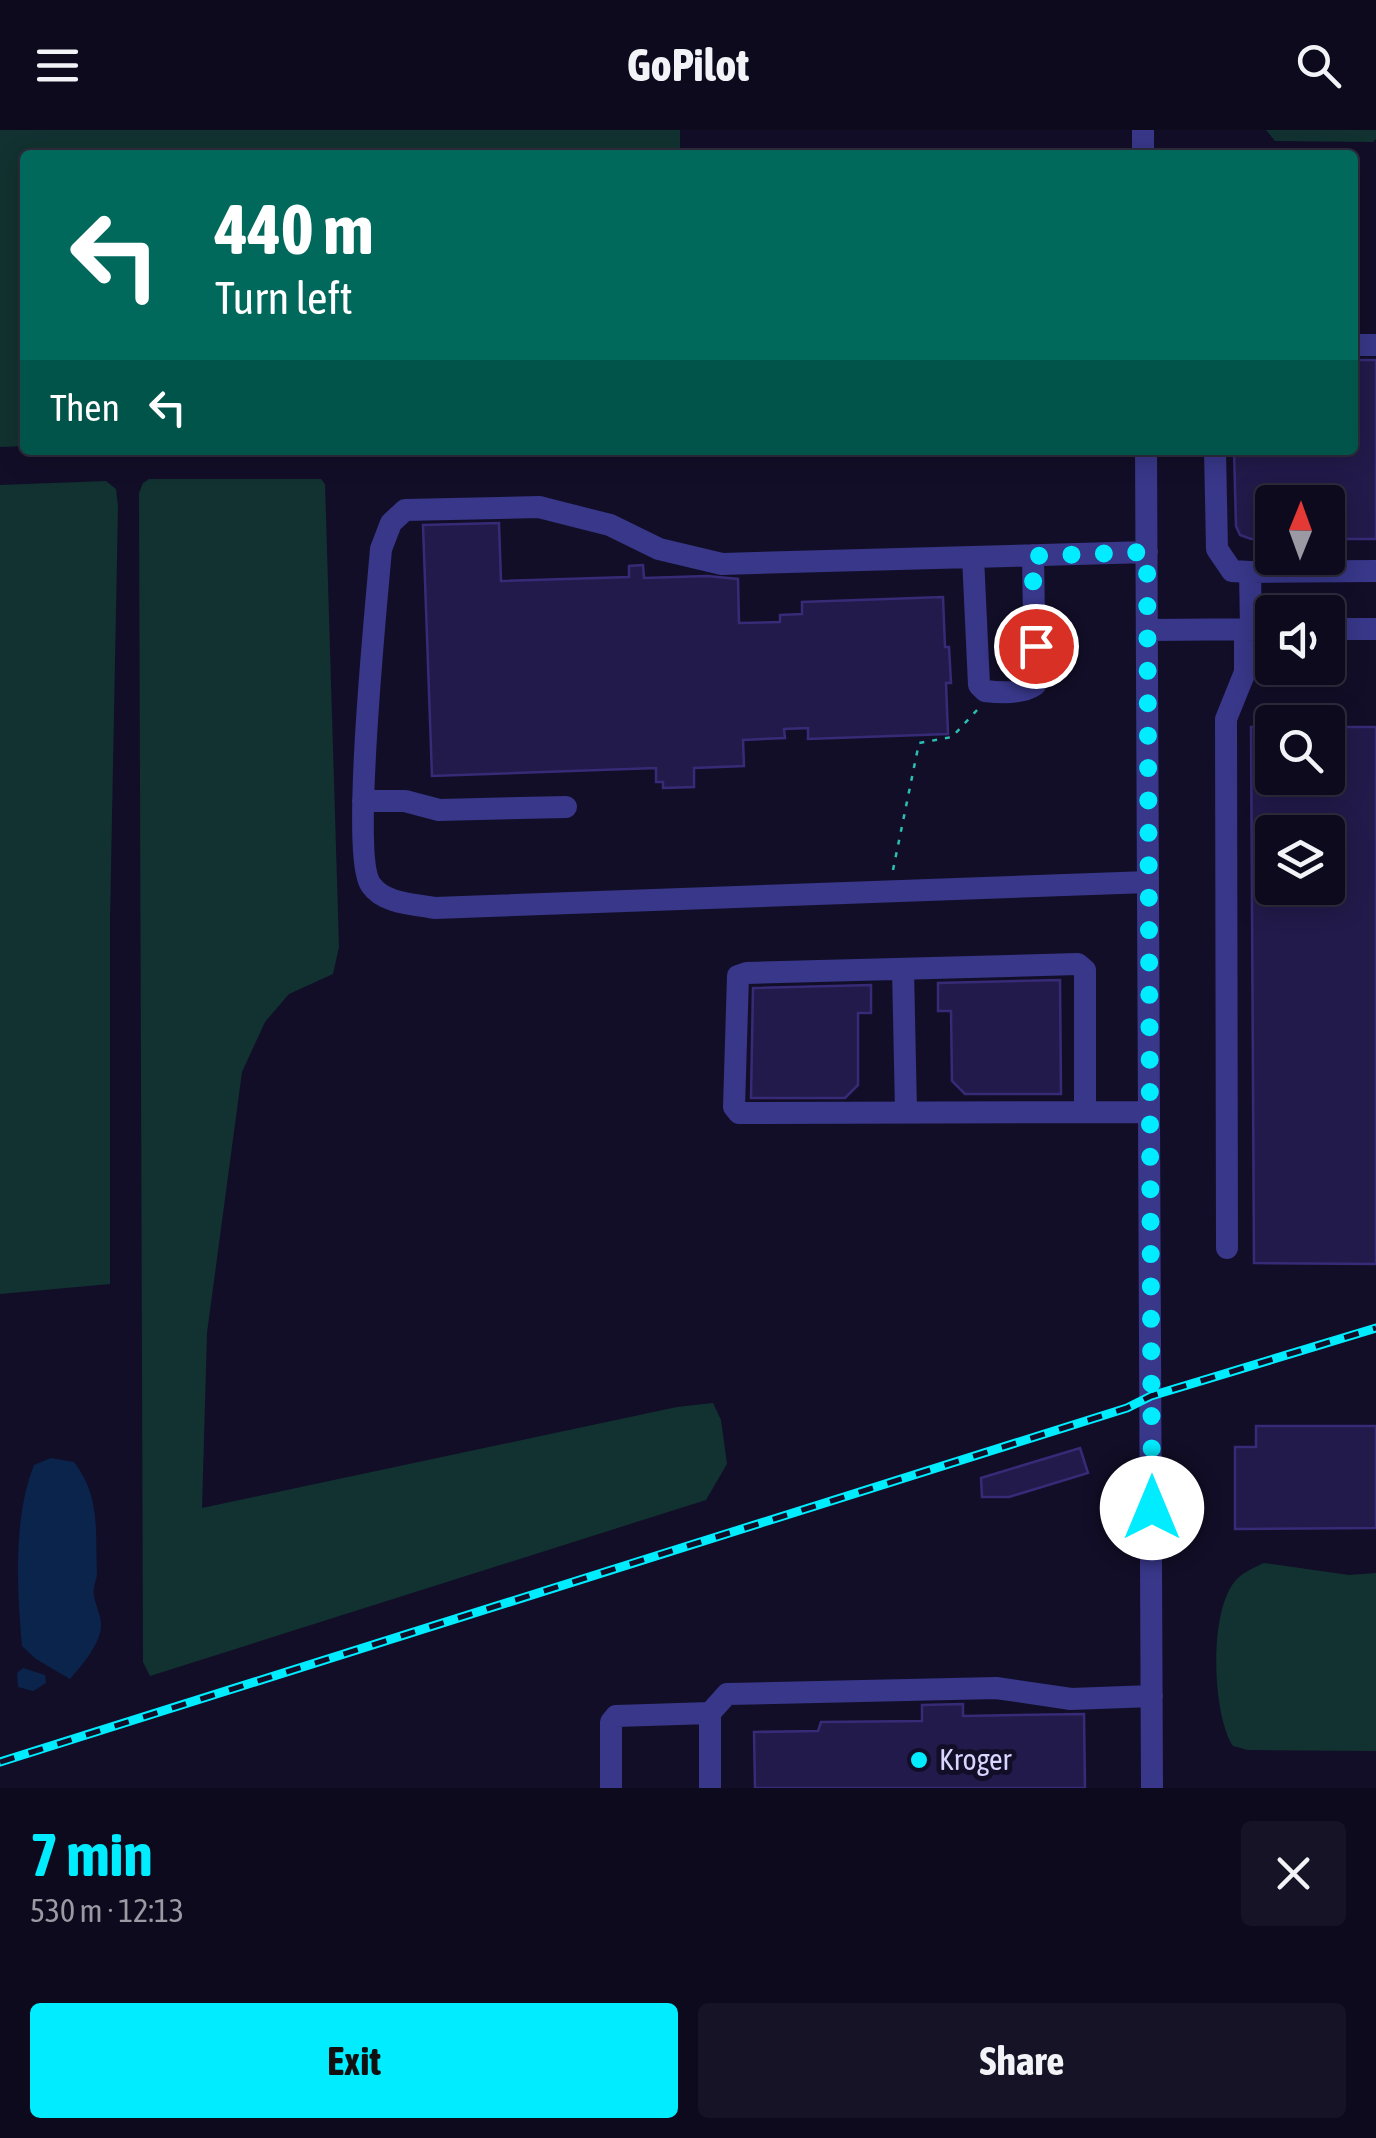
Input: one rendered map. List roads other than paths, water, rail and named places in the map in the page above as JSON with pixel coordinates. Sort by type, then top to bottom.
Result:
[{"type":"street","points":[[1146,455],[1152,1788]]},
{"type":"street","points":[[1215,455],[1217,549],[1232,571],[1376,571]]},
{"type":"street","points":[[1147,552],[722,564],[659,549],[610,525],[539,507],[405,510],[391,523],[380,549],[363,801],[364,862],[370,885],[390,900],[434,908],[1148,882]]},
{"type":"street","points":[[973,557],[979,685],[985,692],[1027,690],[1036,685],[1032,556]]},
{"type":"street","points":[[1250,572],[1255,620]]},
{"type":"street","points":[[1345,629],[1376,628]]},
{"type":"street","points":[[1148,630],[1255,629]]},
{"type":"street","points":[[1226,1248],[1226,719],[1227,709],[1242,685],[1255,633]]},
{"type":"street","points":[[363,801],[405,801],[440,810],[566,807]]},
{"type":"street","points":[[1085,1112],[1086,970],[1078,964],[738,976],[734,1107],[739,1113],[1149,1112]]},
{"type":"street","points":[[903,969],[906,1111]]},
{"type":"street","points":[[710,1788],[710,1714],[727,1694],[996,1688],[1071,1699],[1152,1696]]},
{"type":"street","points":[[611,1788],[611,1722],[616,1716],[710,1714]]},
{"type":"water","points":[[51,1458],[74,1462],[89,1488],[95,1515],[94,1593],[101,1628],[91,1651],[70,1679],[22,1646],[18,1578],[23,1508],[34,1465]]},
{"type":"water","points":[[23,1668],[45,1675],[46,1683],[33,1691],[18,1687],[17,1673]]},
{"type":"railway","points":[[0,1762],[1376,1328]]},
{"type":"place","name":"Kroger","points":[[919,1760]]}]
